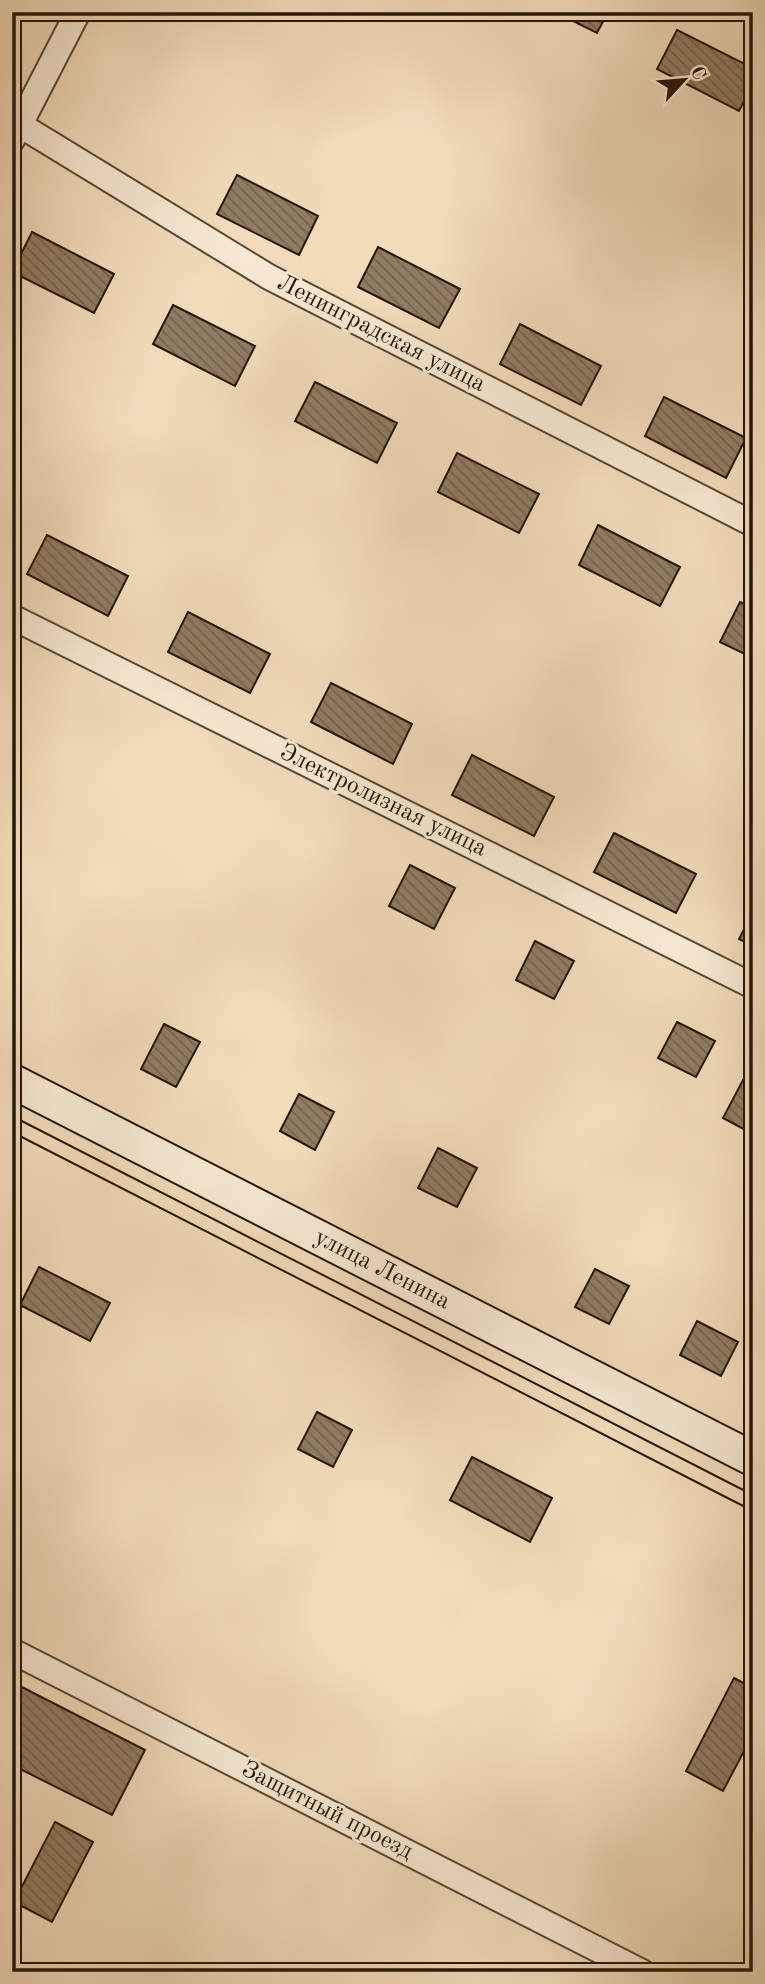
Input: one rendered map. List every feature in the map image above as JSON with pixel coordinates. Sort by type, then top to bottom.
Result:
[{"type":"main road","name":"улица Ленина","points":[[12,1081],[753,1459]]},
{"type":"street","points":[[16,133],[78,12]]},
{"type":"street","name":"Ленинградская улица","points":[[16,133],[269,277],[753,524]]},
{"type":"street","name":"Электролизная улица","points":[[12,617],[753,986]]},
{"type":"street","name":"Защитный проезд","points":[[12,1651],[642,1972]]},
{"type":"building","points":[[555,12],[608,12],[597,33]]},
{"type":"building","points":[[677,30],[753,68],[753,84],[739,111],[657,69]]},
{"type":"building","points":[[237,175],[318,216],[299,255],[217,214]]},
{"type":"building","points":[[32,232],[114,274],[94,313],[12,272]]},
{"type":"building","points":[[378,247],[460,289],[439,328],[358,287]]},
{"type":"building","points":[[173,305],[255,346],[235,386],[153,344]]},
{"type":"building","points":[[520,324],[601,366],[581,405],[500,364]]},
{"type":"building","points":[[315,382],[397,423],[377,463],[295,421]]},
{"type":"building","points":[[664,397],[746,438],[726,478],[645,436]]},
{"type":"building","points":[[457,453],[539,494],[519,533],[438,492]]},
{"type":"building","points":[[598,525],[680,567],[660,606],[579,565]]},
{"type":"building","points":[[47,535],[128,576],[108,616],[27,574]]},
{"type":"building","points":[[740,602],[753,609],[753,658],[720,642]]},
{"type":"building","points":[[188,612],[270,654],[250,693],[168,652]]},
{"type":"building","points":[[331,683],[412,724],[393,764],[311,722]]},
{"type":"building","points":[[472,755],[554,797],[534,836],[452,795]]},
{"type":"building","points":[[614,833],[696,874],[676,913],[594,872]]},
{"type":"building","points":[[410,865],[455,888],[434,929],[389,906]]},
{"type":"building","points":[[753,912],[753,946],[739,939]]},
{"type":"building","points":[[535,941],[574,961],[554,999],[516,980]]},
{"type":"building","points":[[677,1022],[715,1041],[696,1077],[658,1058]]},
{"type":"building","points":[[164,1024],[200,1042],[176,1087],[141,1069]]},
{"type":"building","points":[[743,1080],[753,1085],[753,1134],[723,1118]]},
{"type":"building","points":[[299,1094],[334,1112],[315,1150],[280,1131]]},
{"type":"building","points":[[438,1148],[477,1168],[457,1207],[418,1188]]},
{"type":"building","points":[[39,1267],[110,1303],[90,1341],[20,1305]]},
{"type":"building","points":[[595,1269],[629,1286],[609,1324],[575,1307]]},
{"type":"building","points":[[697,1321],[738,1342],[721,1376],[680,1355]]},
{"type":"building","points":[[317,1412],[352,1430],[333,1467],[298,1449]]},
{"type":"building","points":[[472,1457],[552,1498],[530,1542],[450,1500]]},
{"type":"building","points":[[734,1678],[753,1688],[753,1734],[723,1791],[686,1771]]},
{"type":"building","points":[[12,1682],[145,1750],[112,1815],[12,1765]]},
{"type":"building","points":[[55,1822],[93,1842],[52,1922],[14,1902]]},
{"type":"tram line","points":[[12,1116],[753,1495]]},
{"type":"tram line","points":[[12,1132],[753,1511]]}]
